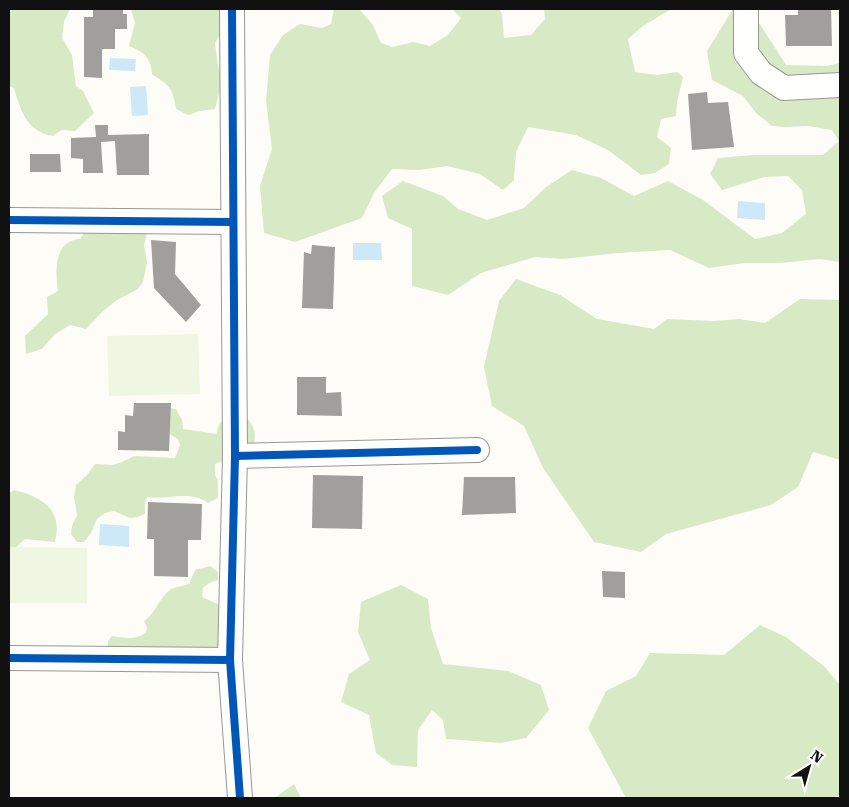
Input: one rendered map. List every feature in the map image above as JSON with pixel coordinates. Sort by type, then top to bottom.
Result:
[{"type":"street","points":[[232,9],[235,456],[230,660],[240,798]]},
{"type":"street","points":[[746,9],[746,53],[761,73],[784,88],[840,85]]},
{"type":"street","points":[[9,220],[233,222]]},
{"type":"street","points":[[235,456],[477,450]]},
{"type":"street","points":[[9,658],[230,660]]},
{"type":"green space","points":[[9,9],[70,9],[64,22],[62,38],[72,55],[76,86],[83,91],[94,113],[75,131],[61,130],[53,136],[44,133],[36,130],[22,112],[14,88],[9,86]]},
{"type":"green space","points":[[131,9],[224,9],[223,29],[215,43],[222,82],[215,109],[188,115],[176,109],[172,91],[152,74],[146,56],[129,46],[135,23]]},
{"type":"green space","points":[[334,9],[359,9],[373,25],[381,43],[392,47],[413,42],[430,46],[448,35],[461,18],[452,9],[499,9],[502,14],[504,38],[531,35],[545,19],[544,9],[671,9],[643,26],[628,39],[635,72],[657,75],[677,72],[683,77],[676,116],[661,119],[657,137],[671,148],[669,164],[655,173],[641,175],[608,150],[576,135],[528,127],[516,152],[514,180],[503,190],[480,174],[447,166],[419,170],[392,169],[374,193],[362,218],[295,242],[264,233],[260,186],[272,149],[266,101],[270,55],[283,35],[300,24],[322,28],[331,24]]},
{"type":"green space","points":[[733,9],[760,24],[786,65],[826,66],[840,63],[840,262],[820,259],[780,263],[745,263],[709,268],[670,250],[563,259],[535,257],[481,273],[448,295],[412,286],[412,229],[388,218],[382,196],[403,181],[443,196],[458,209],[487,220],[524,208],[546,187],[572,170],[601,178],[634,196],[668,181],[703,200],[755,239],[782,233],[806,214],[802,190],[788,176],[765,177],[722,190],[710,174],[718,158],[754,155],[823,155],[839,141],[832,130],[808,126],[772,126],[756,113],[743,96],[712,80],[707,51]]},
{"type":"green space","points":[[148,230],[144,245],[147,262],[143,282],[138,289],[117,300],[103,311],[86,329],[70,325],[55,334],[42,349],[26,354],[25,336],[48,314],[47,297],[58,291],[56,273],[59,254],[62,248],[71,241],[81,238],[84,232]]},
{"type":"green space","points":[[516,279],[560,295],[597,319],[654,329],[667,319],[713,321],[739,319],[765,323],[800,299],[840,300],[840,460],[813,452],[798,487],[771,505],[666,534],[641,552],[594,542],[543,468],[524,426],[492,406],[484,367],[499,301]]},
{"type":"green space","points":[[198,334],[200,394],[109,396],[107,336]]},
{"type":"green space","points":[[161,407],[176,409],[182,420],[183,429],[217,434],[219,425],[224,419],[240,413],[249,421],[254,429],[255,438],[252,450],[215,464],[215,475],[218,480],[218,498],[208,503],[201,499],[186,496],[147,497],[145,514],[130,518],[114,511],[105,513],[97,519],[91,533],[84,542],[77,542],[71,534],[77,515],[74,497],[76,485],[95,464],[113,465],[134,456],[175,458],[180,445],[178,439],[160,429]]},
{"type":"green space","points":[[14,490],[33,496],[48,506],[56,521],[55,542],[25,539],[12,551],[9,551],[9,493]]},
{"type":"green space","points":[[9,547],[87,548],[87,603],[9,603]]},
{"type":"green space","points":[[210,566],[218,572],[218,580],[209,583],[203,588],[202,597],[224,607],[223,643],[218,651],[108,647],[108,641],[112,636],[134,638],[146,633],[147,627],[144,621],[166,593],[172,589],[189,584],[195,570]]},
{"type":"green space","points":[[401,585],[428,599],[431,628],[443,664],[508,671],[541,685],[549,710],[526,738],[501,743],[446,739],[443,720],[432,710],[418,730],[417,767],[392,765],[376,753],[369,715],[341,702],[349,674],[370,660],[358,632],[361,602]]},
{"type":"green space","points":[[760,625],[786,637],[825,667],[838,683],[840,682],[840,798],[626,798],[588,728],[606,691],[636,676],[650,653],[724,655]]},
{"type":"green space","points":[[294,784],[301,798],[276,798],[276,797]]},
{"type":"water","points":[[110,58],[136,59],[135,71],[109,70]]},
{"type":"water","points":[[146,86],[148,115],[132,116],[130,87]]},
{"type":"water","points":[[738,201],[765,203],[765,220],[737,218]]},
{"type":"water","points":[[353,243],[381,243],[382,260],[353,260]]},
{"type":"water","points":[[100,524],[129,526],[129,547],[99,545]]},
{"type":"building","points":[[93,9],[123,9],[123,14],[127,14],[127,29],[115,29],[115,49],[102,49],[102,78],[84,77],[84,17],[93,17]]},
{"type":"building","points":[[798,9],[831,9],[832,46],[786,46],[785,15],[798,15]]},
{"type":"building","points":[[707,92],[708,103],[728,102],[734,147],[692,150],[688,94]]},
{"type":"building","points":[[95,125],[108,125],[108,135],[149,134],[149,175],[117,175],[115,141],[101,142],[103,173],[83,173],[83,159],[71,158],[71,138],[96,137]]},
{"type":"building","points":[[30,154],[60,154],[61,172],[30,172]]},
{"type":"building","points":[[151,240],[176,242],[175,274],[201,305],[186,322],[154,288]]},
{"type":"building","points":[[312,245],[335,247],[333,309],[302,308],[304,252],[311,254]]},
{"type":"building","points":[[297,377],[326,377],[326,393],[341,392],[342,416],[297,415]]},
{"type":"building","points":[[134,403],[171,403],[169,451],[118,450],[118,431],[125,432],[125,415],[133,416]]},
{"type":"building","points":[[313,475],[363,476],[362,529],[312,528]]},
{"type":"building","points":[[464,477],[515,477],[516,513],[462,515]]},
{"type":"building","points":[[148,502],[202,504],[201,540],[188,540],[188,577],[154,576],[154,539],[147,539]]},
{"type":"building","points":[[602,571],[625,572],[625,598],[603,597]]},
{"type":"cycle path","points":[[232,9],[235,456],[230,660],[240,798]]},
{"type":"cycle path","points":[[9,220],[233,222]]},
{"type":"cycle path","points":[[235,456],[477,450]]},
{"type":"cycle path","points":[[9,658],[230,660]]}]
